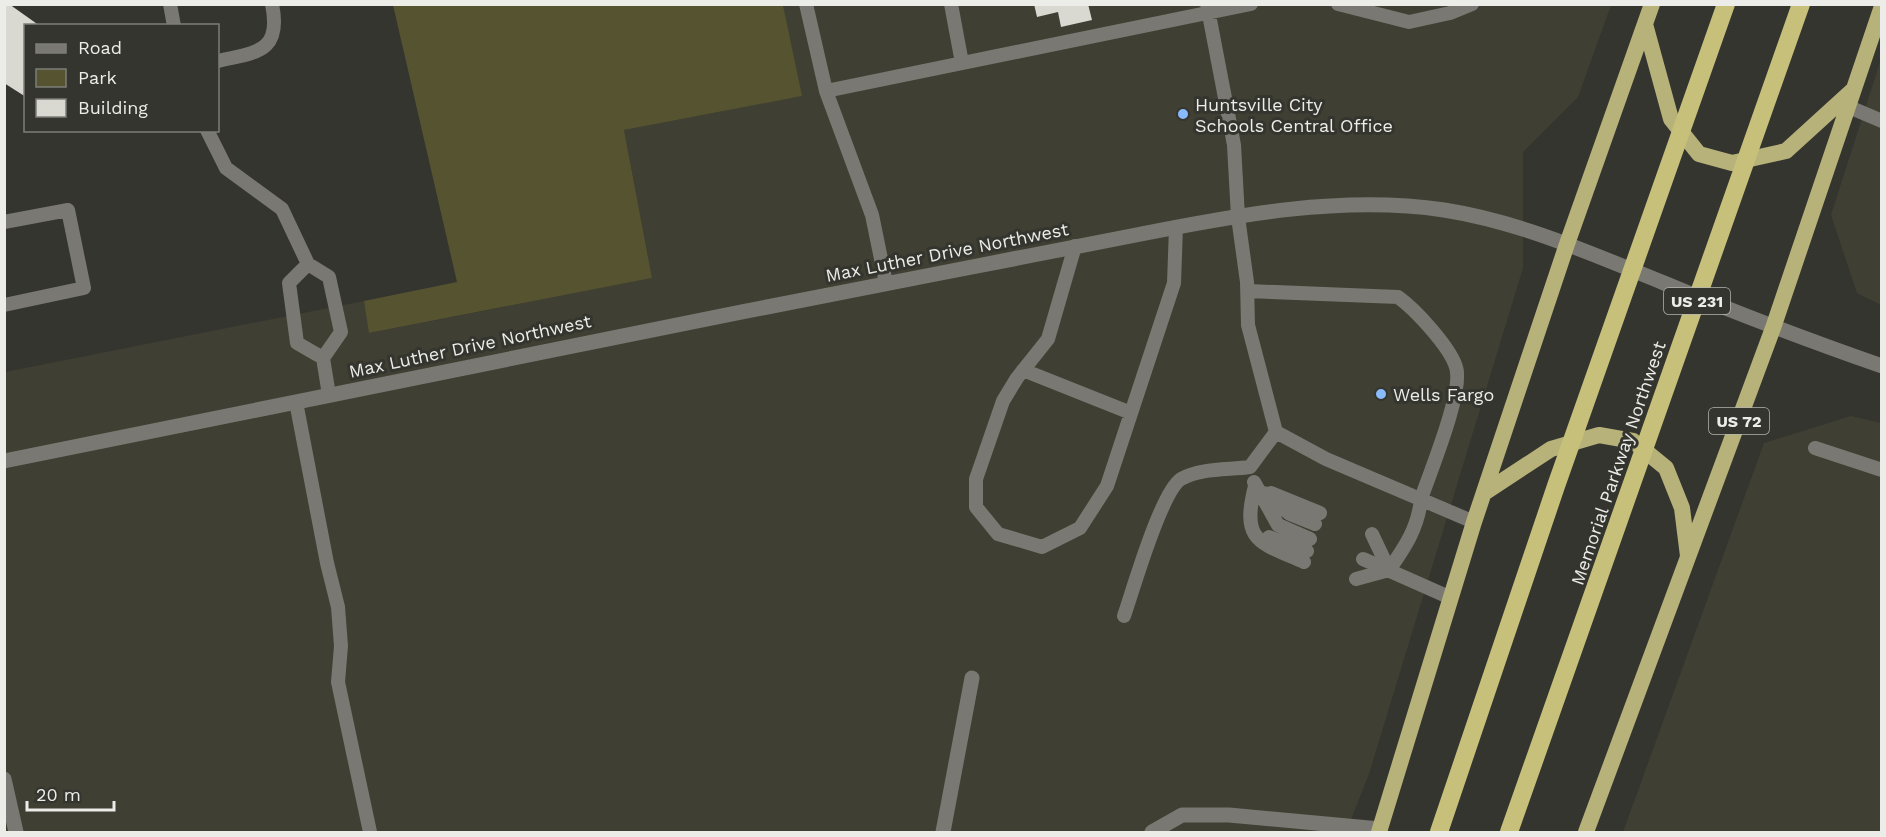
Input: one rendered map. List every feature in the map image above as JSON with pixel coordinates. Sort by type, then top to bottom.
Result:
[{"type":"highway","points":[[1379,831],[1474,522],[1567,244],[1652,4]]},
{"type":"highway","points":[[1439,832],[1556,486],[1726,4]]},
{"type":"highway","name":"Memorial Parkway Northwest","points":[[1509,832],[1801,4]]},
{"type":"highway","name":"US 72","points":[[1586,832],[1689,560],[1773,328],[1849,108],[1881,6]]},
{"type":"highway","points":[[1645,24],[1671,119],[1699,154],[1732,163],[1786,151],[1855,89]]},
{"type":"highway","points":[[1484,493],[1551,449],[1599,435],[1632,441],[1666,468],[1682,508],[1689,560]]},
{"type":"street","name":"Max Luther Drive Northwest","points":[[4,461],[886,283],[1176,227],[1295,208],[1400,206],[1445,210],[1515,226],[1567,244],[1773,328],[1881,366]]},
{"type":"street","points":[[943,832],[972,678]]},
{"type":"street","points":[[4,779],[16,832]]},
{"type":"street","points":[[1152,832],[1182,815],[1229,815],[1379,831]]},
{"type":"lane","points":[[170,4],[174,24]]},
{"type":"lane","points":[[219,61],[262,50],[273,38],[275,20],[272,4]]},
{"type":"lane","points":[[806,4],[826,91],[872,215],[886,283]]},
{"type":"lane","points":[[951,4],[962,63]]},
{"type":"lane","points":[[826,91],[1208,9],[1251,4]]},
{"type":"lane","points":[[1338,4],[1408,22],[1450,13],[1472,4]]},
{"type":"lane","points":[[1208,9],[1234,145],[1238,217],[1248,291],[1248,325],[1276,432],[1326,459],[1474,522]]},
{"type":"lane","points":[[1849,108],[1881,121]]},
{"type":"lane","points":[[208,132],[226,168],[282,210],[308,264],[329,277],[341,332],[323,358],[329,395]]},
{"type":"lane","points":[[4,222],[68,210],[84,288],[4,305]]},
{"type":"lane","points":[[1075,246],[1048,339],[1003,400],[976,479],[976,507],[998,534],[1042,547],[1080,528],[1107,486],[1174,283],[1176,227]]},
{"type":"lane","points":[[308,264],[289,283],[297,343],[323,358]]},
{"type":"lane","points":[[1248,291],[1398,297],[1415,309],[1456,367],[1457,390],[1421,499],[1419,518],[1409,540],[1389,570]]},
{"type":"lane","points":[[1023,370],[1131,413]]},
{"type":"lane","points":[[296,402],[311,485],[338,607],[341,646],[338,682],[370,832]]},
{"type":"lane","points":[[1124,616],[1164,502],[1179,480],[1198,472],[1250,467],[1276,432]]},
{"type":"lane","points":[[1815,448],[1881,470]]},
{"type":"lane","points":[[1250,467],[1255,486],[1278,525],[1307,551],[1262,544],[1251,529],[1248,512],[1255,486]]},
{"type":"lane","points":[[1255,486],[1290,514],[1317,519]]},
{"type":"lane","points":[[1370,539],[1389,570]]},
{"type":"lane","points":[[1389,570],[1359,569],[1389,570],[1451,598]]},
{"type":"shaded area","points":[[783,5],[1611,5],[1578,97],[1523,152],[1523,268],[1369,774],[1346,832],[5,832],[5,372],[364,301],[370,333],[652,278],[624,130],[801,96]]},
{"type":"shaded area","points":[[1881,59],[1881,305],[1857,293],[1831,215]]},
{"type":"shaded area","points":[[1851,416],[1881,423],[1881,832],[1623,832],[1764,443]]},
{"type":"green space","points":[[393,5],[783,5],[802,96],[624,130],[652,278],[369,333],[364,301],[457,282]]},
{"type":"building","points":[[4,4],[9,4],[37,24],[24,24],[24,96],[4,83]]},
{"type":"building","points":[[1034,4],[1088,4],[1092,20],[1061,27],[1058,12],[1037,17]]},
{"type":"place","name":"Huntsville City Schools Central Office","points":[[1183,114]]},
{"type":"place","name":"Wells Fargo","points":[[1381,394]]}]
